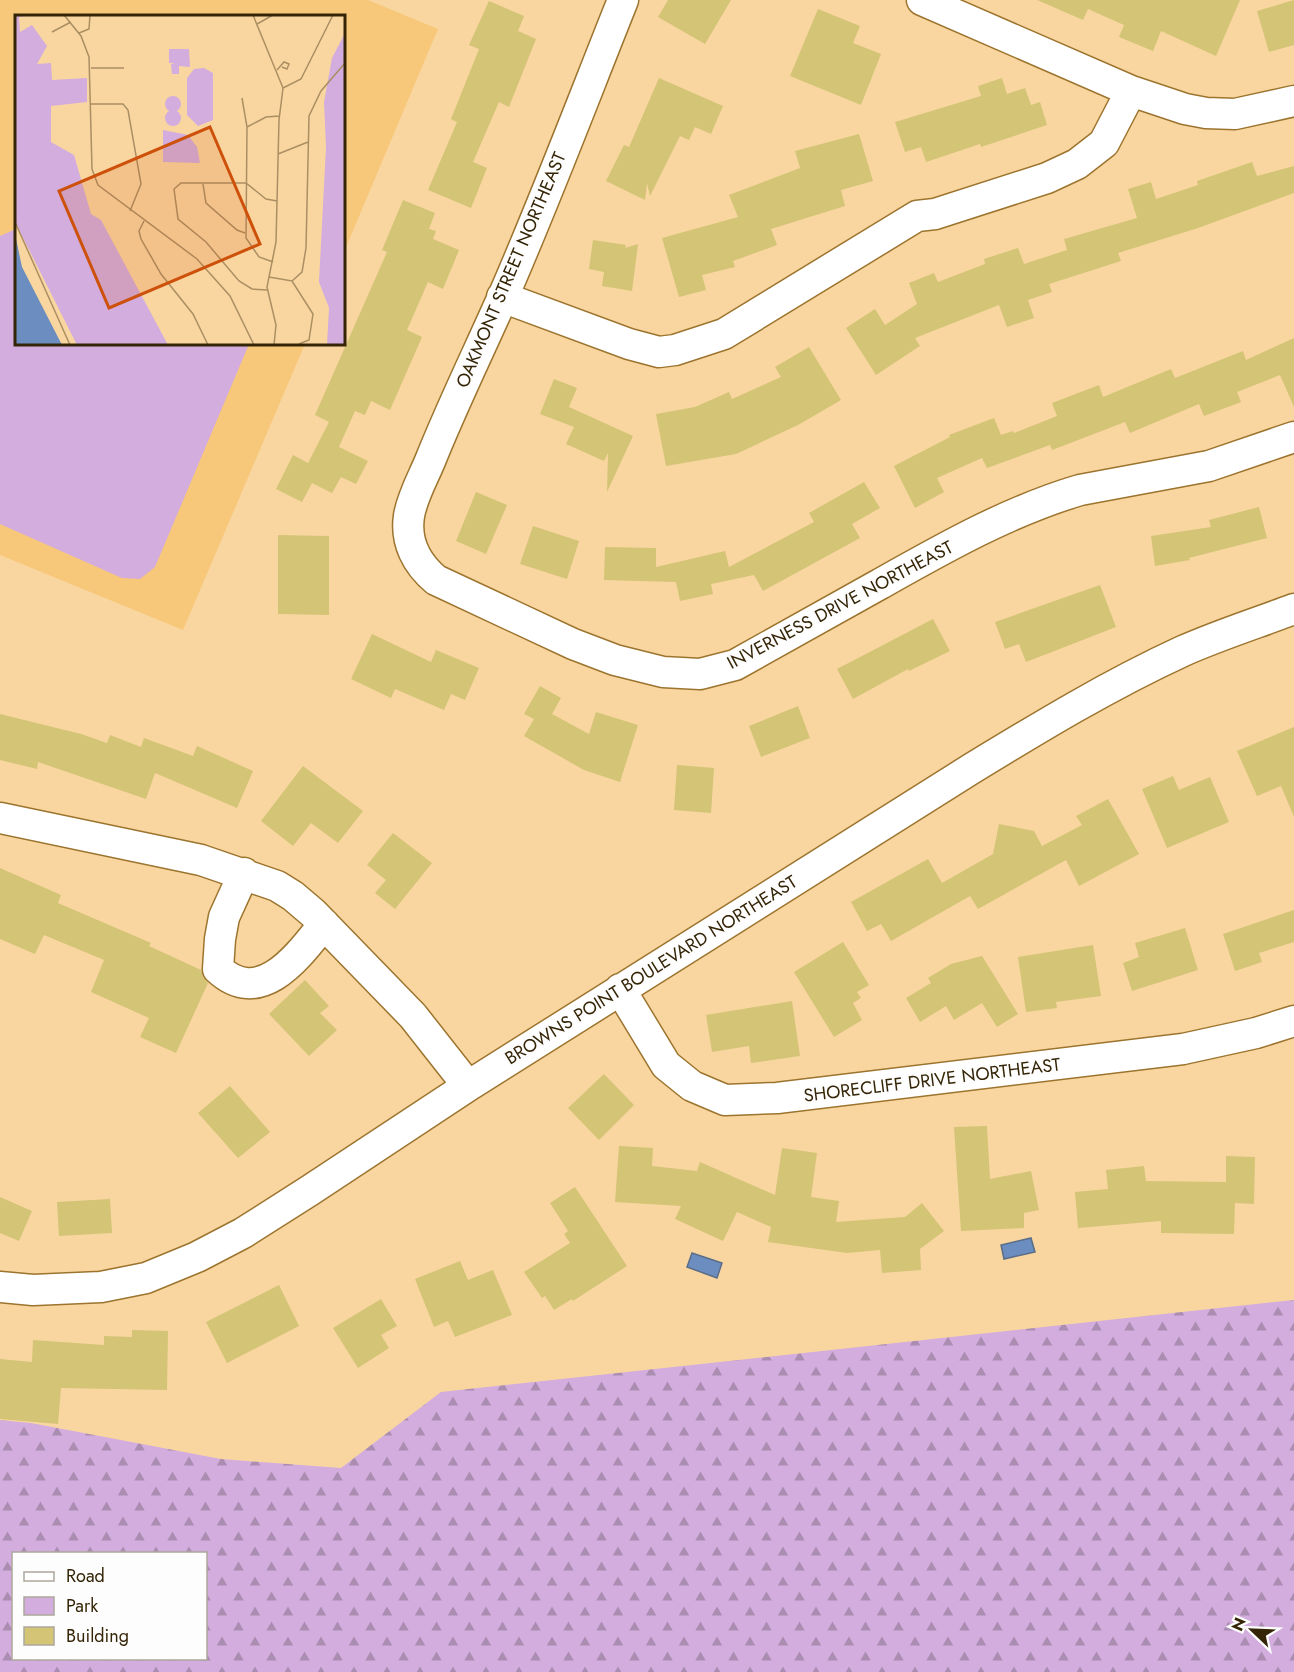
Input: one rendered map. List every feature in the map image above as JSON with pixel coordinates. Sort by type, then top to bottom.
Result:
[{"type":"street","name":"OAKMONT STREET NORTHEAST","points":[[410,542],[410,515],[416,496],[440,435],[502,297],[623,0]]},
{"type":"street","points":[[922,0],[1131,91],[1185,109],[1206,113],[1235,114],[1294,101]]},
{"type":"street","points":[[502,297],[629,344],[659,352],[699,343],[724,334],[917,216],[935,213],[1047,178],[1077,164],[1104,143],[1131,91]]},
{"type":"street","name":"INVERNESS DRIVE NORTHEAST","points":[[410,542],[421,565],[436,580],[573,644],[646,669],[700,674],[735,665],[929,556],[990,525],[1060,496],[1080,490],[1209,466],[1294,437]]},
{"type":"street","name":"BROWNS POINT BOULEVARD NORTHEAST","points":[[0,1287],[33,1290],[101,1287],[146,1278],[197,1257],[243,1233],[620,989],[1048,722],[1184,651],[1294,609]]},
{"type":"street","points":[[0,818],[168,852],[244,873],[285,891],[324,924],[413,1016],[468,1086]]},
{"type":"street","points":[[244,873],[224,917],[220,939],[218,969],[227,978],[247,984],[273,978],[292,962],[324,924]]},
{"type":"street","name":"SHORECLIFF DRIVE NORTHEAST","points":[[620,989],[666,1065],[692,1086],[725,1100],[777,1098],[1183,1049],[1256,1033],[1294,1021]]},
{"type":"shaded area","points":[[0,0],[368,0],[438,29],[345,250],[345,15],[15,15],[15,345],[305,345],[183,630],[0,555]]},
{"type":"green space","points":[[15,229],[15,345],[249,345],[155,567],[140,579],[122,578],[0,524],[0,236]]},
{"type":"green space","points":[[1294,1300],[1294,1672],[0,1672],[0,1420],[31,1423],[221,1459],[341,1468],[441,1392]]},
{"type":"water","points":[[1031,1238],[1035,1252],[1004,1259],[1001,1245]]},
{"type":"water","points":[[692,1253],[722,1263],[717,1278],[687,1267]]},
{"type":"building","points":[[668,0],[731,0],[705,44],[658,17]]},
{"type":"building","points":[[1037,0],[1240,0],[1216,56],[1161,31],[1153,51],[1119,37],[1124,25],[1088,9],[1083,20]]},
{"type":"building","points":[[1294,0],[1294,45],[1269,52],[1257,11]]},
{"type":"building","points":[[489,1],[524,16],[518,31],[536,39],[509,107],[499,102],[473,162],[487,168],[471,208],[428,190],[457,122],[451,119],[479,49],[469,45]]},
{"type":"building","points":[[818,9],[860,26],[853,43],[881,54],[861,105],[790,76]]},
{"type":"building","points":[[659,78],[723,106],[711,134],[695,127],[689,140],[680,136],[650,196],[647,183],[645,200],[606,181],[624,145],[629,147]]},
{"type":"building","points":[[1002,78],[1007,94],[1025,88],[1031,105],[1040,102],[1047,125],[926,162],[921,147],[905,152],[895,122],[981,96],[978,86]]},
{"type":"building","points":[[859,134],[873,181],[841,190],[845,206],[771,229],[777,245],[733,261],[735,267],[702,275],[706,290],[679,297],[662,238],[738,217],[729,195],[800,168],[795,151]]},
{"type":"building","points":[[1252,162],[1257,176],[1294,166],[1294,193],[1198,228],[1118,253],[1121,261],[1049,284],[1052,292],[1028,300],[1034,318],[1007,327],[999,305],[915,338],[920,346],[876,375],[846,328],[875,309],[885,325],[917,304],[909,283],[934,273],[938,282],[985,264],[984,259],[1018,248],[1024,264],[1067,250],[1064,239],[1137,218],[1128,189],[1151,182],[1156,199],[1198,185],[1197,181]]},
{"type":"building","points":[[403,200],[435,213],[429,229],[436,231],[433,239],[459,250],[443,289],[428,282],[407,330],[422,337],[390,410],[371,401],[365,415],[355,411],[339,447],[368,461],[356,484],[341,477],[332,493],[312,483],[302,502],[276,489],[293,455],[308,463],[329,422],[315,415],[387,252],[382,250]]},
{"type":"building","points":[[593,240],[626,245],[625,248],[638,244],[632,291],[602,286],[604,272],[589,269]]},
{"type":"building","points":[[1294,338],[1294,407],[1280,375],[1237,392],[1241,402],[1204,416],[1199,404],[1130,433],[1125,422],[1052,450],[1050,445],[987,468],[982,458],[937,478],[944,492],[915,508],[894,466],[950,437],[949,435],[994,418],[1001,435],[1013,431],[1014,433],[1057,416],[1052,403],[1099,385],[1103,397],[1171,369],[1175,378],[1243,351],[1246,360]]},
{"type":"building","points":[[809,347],[841,400],[798,425],[736,454],[666,466],[656,414],[695,407],[729,392],[732,399],[781,377],[775,367]]},
{"type":"building","points":[[554,379],[577,388],[569,407],[633,436],[607,492],[608,453],[604,461],[566,444],[574,427],[540,414]]},
{"type":"building","points":[[864,482],[880,508],[852,524],[860,538],[763,591],[754,575],[711,584],[713,594],[680,601],[676,582],[604,580],[605,547],[656,548],[656,567],[725,551],[729,567],[814,522],[809,513]]},
{"type":"building","points":[[476,492],[507,505],[486,554],[456,541]]},
{"type":"building","points":[[1259,507],[1267,538],[1189,558],[1190,560],[1155,566],[1151,536],[1211,527],[1209,520]]},
{"type":"building","points":[[533,526],[579,541],[567,579],[520,564]]},
{"type":"building","points":[[278,535],[329,536],[329,615],[278,614]]},
{"type":"building","points":[[1100,585],[1116,627],[1026,662],[1019,644],[1005,649],[995,622]]},
{"type":"building","points":[[933,619],[950,651],[909,671],[908,669],[853,699],[837,669]]},
{"type":"building","points":[[372,634],[431,662],[436,650],[479,668],[465,700],[451,694],[444,710],[395,689],[391,698],[351,679]]},
{"type":"building","points":[[540,686],[561,698],[552,714],[589,734],[596,712],[638,725],[620,782],[584,770],[524,736],[534,719],[524,714]]},
{"type":"building","points":[[798,706],[810,738],[761,757],[749,726]]},
{"type":"building","points":[[0,714],[81,734],[107,743],[110,735],[141,747],[144,738],[193,756],[197,746],[253,771],[237,808],[155,773],[146,799],[38,762],[37,769],[0,760]]},
{"type":"building","points":[[1294,727],[1294,817],[1281,786],[1257,796],[1237,751]]},
{"type":"building","points":[[677,765],[714,768],[711,813],[674,810]]},
{"type":"building","points":[[303,766],[363,811],[338,843],[311,823],[293,846],[261,821]]},
{"type":"building","points":[[1173,776],[1179,790],[1210,777],[1229,822],[1167,848],[1142,789]]},
{"type":"building","points":[[1108,799],[1139,854],[1079,886],[1066,860],[978,909],[970,896],[891,941],[881,924],[867,931],[851,902],[928,859],[942,883],[993,854],[999,824],[1034,831],[1042,846],[1082,825],[1076,816]]},
{"type":"building","points":[[393,833],[432,863],[395,909],[375,893],[386,880],[367,865]]},
{"type":"building","points":[[0,868],[61,895],[58,903],[151,943],[149,946],[201,970],[208,983],[176,1053],[140,1037],[149,1018],[91,992],[104,960],[44,935],[35,954],[0,939]]},
{"type":"building","points":[[1294,910],[1294,942],[1259,953],[1262,962],[1235,971],[1223,934]]},
{"type":"building","points":[[1185,928],[1198,970],[1132,991],[1123,963],[1139,957],[1135,943]]},
{"type":"building","points":[[843,942],[869,985],[857,992],[861,998],[853,1003],[862,1020],[834,1037],[794,972]]},
{"type":"building","points":[[1093,945],[1101,996],[1056,1002],[1057,1008],[1026,1012],[1018,957]]},
{"type":"building","points":[[982,956],[1018,1014],[997,1027],[982,1003],[954,1020],[946,1006],[920,1022],[906,998],[931,983],[928,978],[951,964]]},
{"type":"building","points":[[305,980],[329,1006],[320,1013],[337,1030],[309,1056],[269,1014]]},
{"type":"building","points":[[792,1001],[800,1056],[751,1063],[749,1046],[712,1052],[706,1015]]},
{"type":"building","points":[[604,1074],[634,1105],[599,1140],[568,1108]]},
{"type":"building","points":[[230,1086],[270,1132],[238,1158],[198,1113]]},
{"type":"building","points":[[987,1126],[990,1179],[1031,1171],[1039,1210],[1024,1213],[1024,1228],[961,1231],[954,1127]]},
{"type":"building","points":[[619,1146],[653,1148],[652,1166],[697,1171],[700,1162],[775,1195],[782,1148],[817,1153],[811,1197],[839,1201],[836,1222],[905,1217],[922,1203],[944,1231],[920,1249],[921,1270],[882,1273],[880,1250],[847,1253],[768,1242],[771,1227],[737,1212],[723,1241],[675,1219],[681,1206],[615,1202]]},
{"type":"building","points":[[1226,1156],[1255,1157],[1254,1204],[1235,1203],[1234,1234],[1161,1233],[1161,1221],[1078,1228],[1075,1192],[1108,1189],[1106,1170],[1144,1166],[1146,1181],[1226,1182]]},
{"type":"building","points":[[575,1187],[627,1266],[573,1301],[572,1299],[554,1310],[545,1296],[542,1298],[524,1272],[570,1243],[564,1234],[568,1231],[550,1203]]},
{"type":"building","points":[[0,1197],[32,1211],[19,1241],[0,1233]]},
{"type":"building","points":[[110,1199],[112,1233],[59,1236],[57,1202]]},
{"type":"building","points":[[460,1261],[468,1280],[493,1270],[512,1315],[455,1337],[448,1321],[434,1327],[415,1279]]},
{"type":"building","points":[[279,1285],[299,1326],[227,1363],[206,1322]]},
{"type":"building","points":[[381,1299],[397,1326],[381,1335],[389,1348],[358,1368],[333,1328]]},
{"type":"building","points":[[132,1330],[168,1331],[167,1390],[61,1388],[58,1424],[0,1419],[0,1359],[32,1362],[33,1340],[104,1345],[104,1336],[132,1337]]}]
